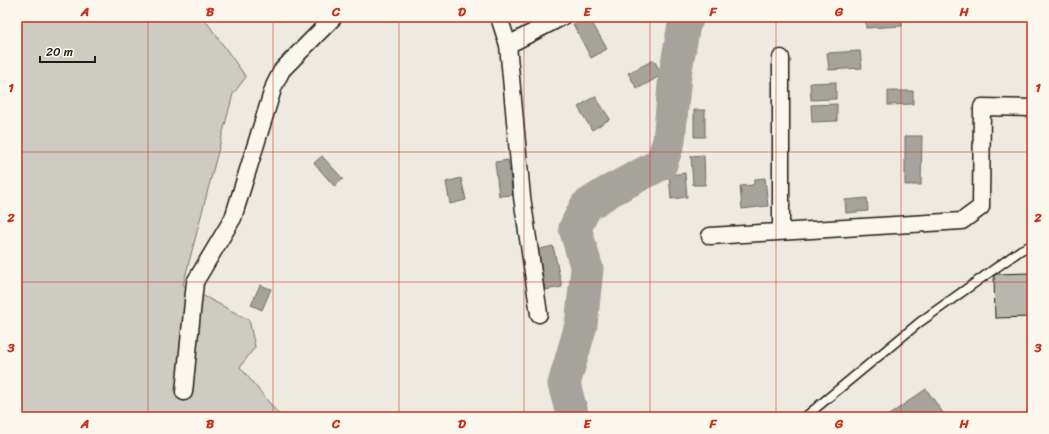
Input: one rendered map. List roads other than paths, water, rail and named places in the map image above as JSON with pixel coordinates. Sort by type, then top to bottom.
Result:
[{"type":"street","points":[[184,392],[195,282],[233,218],[274,86],[282,70],[334,17]]},
{"type":"street","points":[[499,17],[508,45],[522,197],[539,314]]},
{"type":"street","points":[[508,45],[562,17]]},
{"type":"street","points":[[780,58],[781,231]]},
{"type":"street","points":[[710,236],[962,221],[981,206],[982,107],[1032,108]]},
{"type":"lane","points":[[805,417],[920,322],[1021,250],[1032,245]]},
{"type":"waterway","points":[[573,417],[564,384],[581,325],[587,269],[575,228],[586,206],[608,192],[661,164],[669,141],[675,74],[684,25],[688,17]]}]
